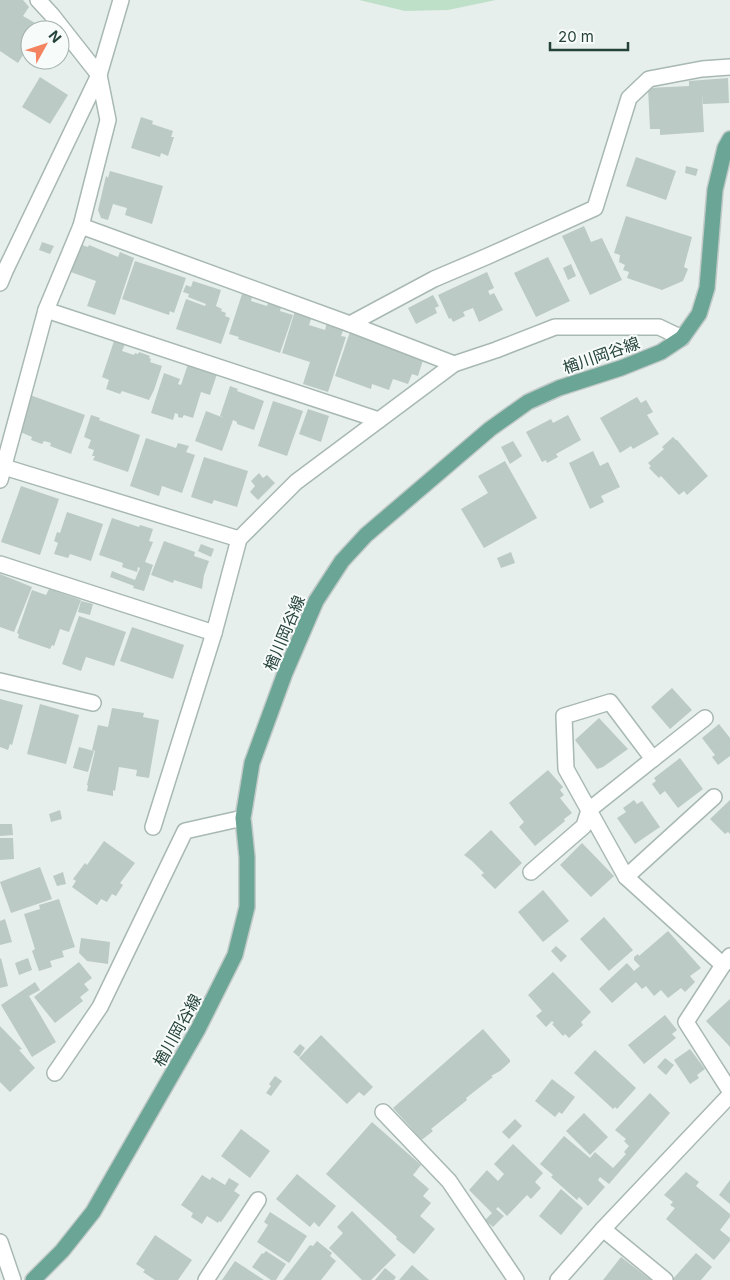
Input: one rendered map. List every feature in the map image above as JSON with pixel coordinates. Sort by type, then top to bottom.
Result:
[{"type":"main road","name":"楢川岡谷線","points":[[33,1280],[62,1251],[92,1212],[198,1029],[236,955],[247,907],[247,857],[243,818],[252,762],[285,673],[316,601],[342,561],[366,534],[490,429],[528,402],[559,388],[621,368],[661,352],[682,338],[699,314],[707,288],[715,190],[730,139]]},
{"type":"street","points":[[38,0],[52,14],[99,75],[108,120],[81,226],[46,310],[2,473],[239,539]]},
{"type":"street","points":[[0,283],[99,75],[121,0]]},
{"type":"street","points":[[350,324],[434,279],[595,208],[629,98],[649,79],[702,69],[730,67]]},
{"type":"street","points":[[81,226],[454,364]]},
{"type":"street","points":[[46,310],[379,420]]},
{"type":"street","points":[[153,827],[214,633],[239,539],[296,482],[454,364],[496,350],[555,326],[659,327],[682,338]]},
{"type":"street","points":[[0,564],[214,633]]},
{"type":"street","points":[[0,681],[93,703]]},
{"type":"street","points":[[558,1280],[730,1093],[686,1022],[726,960],[626,877],[566,769],[564,716],[610,702],[653,759]]},
{"type":"street","points":[[531,872],[584,826],[589,810],[705,718]]},
{"type":"street","points":[[626,877],[714,797]]},
{"type":"street","points":[[55,1073],[100,1007],[185,831],[243,818]]},
{"type":"street","points":[[383,1112],[450,1181],[516,1280]]},
{"type":"street","points":[[206,1280],[258,1200]]},
{"type":"street","points":[[603,1229],[665,1280]]},
{"type":"street","points":[[0,1242],[13,1280]]},
{"type":"green space","points":[[359,0],[496,0],[448,10],[405,11]]},
{"type":"building","points":[[0,0],[23,0],[29,7],[23,16],[30,20],[20,20],[20,60],[18,63],[0,51]]},
{"type":"building","points":[[40,77],[68,95],[50,124],[22,107]]},
{"type":"building","points":[[728,78],[729,103],[703,104],[702,93],[704,132],[660,135],[660,129],[650,129],[648,88],[689,86],[689,81]]},
{"type":"building","points":[[141,117],[153,121],[152,124],[173,131],[171,137],[174,137],[168,156],[161,153],[160,157],[131,148]]},
{"type":"building","points":[[636,157],[676,171],[666,200],[626,186]]},
{"type":"building","points":[[686,166],[698,169],[696,176],[685,173]]},
{"type":"building","points":[[110,171],[163,186],[152,224],[125,215],[127,208],[113,204],[108,220],[101,218],[98,210],[106,176],[108,178]]},
{"type":"building","points":[[626,216],[692,237],[684,267],[688,269],[683,281],[662,290],[627,278],[629,272],[623,270],[625,265],[619,262],[620,255],[614,253]]},
{"type":"building","points":[[584,226],[591,242],[602,238],[622,280],[590,295],[562,236]]},
{"type":"building","points":[[42,242],[54,246],[50,254],[39,250]]},
{"type":"building","points":[[79,244],[88,247],[89,245],[118,257],[120,252],[134,258],[115,315],[87,306],[96,281],[68,271]]},
{"type":"building","points":[[548,257],[570,301],[536,317],[514,273]]},
{"type":"building","points":[[135,261],[186,278],[174,313],[170,311],[169,315],[122,299]]},
{"type":"building","points":[[571,264],[576,276],[568,280],[563,268]]},
{"type":"building","points":[[487,272],[494,288],[488,291],[490,295],[494,293],[503,310],[479,322],[473,308],[463,312],[465,316],[453,322],[451,318],[449,319],[438,295]]},
{"type":"building","points":[[193,281],[221,290],[216,306],[226,313],[225,316],[230,318],[221,344],[176,329],[186,299],[205,306],[206,304],[188,297],[189,294],[183,292],[186,285],[191,287]]},
{"type":"building","points":[[242,294],[252,297],[251,301],[267,306],[268,303],[281,307],[280,311],[293,315],[280,353],[238,339],[239,337],[229,334]]},
{"type":"building","points":[[433,295],[439,306],[435,308],[437,313],[416,324],[408,308]]},
{"type":"building","points":[[295,311],[312,316],[309,325],[325,330],[327,322],[344,328],[341,336],[346,337],[328,392],[303,384],[310,362],[282,353]]},
{"type":"building","points":[[351,329],[424,357],[418,376],[412,374],[408,384],[393,379],[389,390],[372,384],[371,389],[335,376]]},
{"type":"building","points":[[114,341],[125,344],[122,351],[134,355],[139,352],[150,356],[150,362],[162,366],[149,400],[122,391],[120,394],[106,389],[109,380],[102,377]]},
{"type":"building","points":[[188,364],[217,374],[210,395],[201,392],[193,418],[184,415],[182,418],[178,417],[178,414],[175,413],[173,420],[151,413],[164,373],[180,379],[178,384],[181,385]]},
{"type":"building","points":[[230,386],[238,389],[237,391],[264,401],[254,430],[237,424],[233,420],[222,451],[195,441],[206,411],[224,418],[220,416]]},
{"type":"building","points":[[30,395],[85,415],[71,454],[50,446],[51,443],[44,441],[42,444],[31,440],[32,437],[18,431]]},
{"type":"building","points":[[637,397],[641,403],[646,400],[653,412],[647,415],[659,434],[633,449],[631,446],[620,453],[600,418]]},
{"type":"building","points":[[273,401],[303,411],[287,456],[258,446]]},
{"type":"building","points":[[308,409],[329,416],[321,442],[299,434]]},
{"type":"building","points":[[91,415],[100,418],[99,420],[140,435],[128,472],[93,460],[95,456],[92,456],[94,450],[88,448],[91,440],[84,437]]},
{"type":"building","points":[[568,415],[581,440],[556,454],[558,457],[547,463],[546,460],[542,462],[526,432],[551,419],[553,423]]},
{"type":"building","points":[[673,437],[708,476],[687,495],[684,491],[679,495],[661,476],[659,478],[649,468],[651,466],[648,463],[664,449],[662,447]]},
{"type":"building","points":[[146,438],[176,448],[178,443],[189,446],[186,452],[195,455],[182,493],[162,486],[159,496],[130,486]]},
{"type":"building","points":[[513,441],[522,456],[510,464],[501,447]]},
{"type":"building","points":[[593,451],[600,466],[608,462],[620,487],[601,496],[604,502],[590,509],[569,463]]},
{"type":"building","points":[[204,457],[248,471],[237,507],[214,500],[212,504],[191,497]]},
{"type":"building","points":[[505,461],[537,518],[484,548],[461,509],[488,493],[478,476]]},
{"type":"building","points":[[259,473],[263,478],[267,475],[275,483],[258,500],[250,492],[255,486],[251,481]]},
{"type":"building","points":[[21,486],[59,499],[40,555],[1,542]]},
{"type":"building","points":[[67,512],[103,524],[91,561],[70,554],[68,558],[54,554],[58,543],[54,541],[57,532],[60,533]]},
{"type":"building","points":[[112,518],[139,527],[140,525],[153,529],[149,541],[153,542],[145,562],[153,565],[144,591],[110,577],[112,571],[135,580],[140,568],[138,567],[137,572],[122,567],[123,563],[99,555]]},
{"type":"building","points":[[164,541],[195,552],[194,556],[209,561],[202,589],[174,580],[173,583],[151,575]]},
{"type":"building","points":[[201,544],[214,549],[211,557],[198,551]]},
{"type":"building","points":[[511,552],[515,563],[501,568],[497,558]]},
{"type":"building","points":[[0,574],[32,587],[14,632],[0,627]]},
{"type":"building","points":[[49,589],[81,600],[69,632],[60,629],[54,646],[52,645],[50,649],[18,638],[19,634],[17,633],[32,590],[46,595]]},
{"type":"building","points":[[81,601],[93,604],[90,615],[78,612]]},
{"type":"building","points":[[79,616],[126,632],[114,666],[86,657],[81,671],[62,664]]},
{"type":"building","points":[[132,627],[184,645],[173,679],[120,661]]},
{"type":"building","points":[[672,688],[692,710],[670,729],[651,707]]},
{"type":"building","points":[[0,699],[23,705],[12,745],[10,744],[8,750],[0,747]]},
{"type":"building","points":[[40,704],[79,715],[66,764],[27,754]]},
{"type":"building","points":[[112,708],[144,713],[143,717],[159,720],[149,778],[136,776],[137,770],[119,767],[113,796],[87,791],[95,751],[92,750],[98,725],[108,727]]},
{"type":"building","points":[[599,718],[628,749],[603,767],[597,769],[575,740]]},
{"type":"building","points":[[719,724],[730,738],[730,756],[718,765],[712,757],[715,755],[702,738]]},
{"type":"building","points":[[79,747],[94,751],[88,772],[73,768]]},
{"type":"building","points":[[680,758],[703,789],[678,808],[665,791],[660,795],[652,784],[656,781],[654,778]]},
{"type":"building","points":[[548,770],[563,787],[560,790],[564,795],[560,798],[572,813],[535,846],[519,827],[524,822],[509,803]]},
{"type":"building","points":[[634,800],[637,804],[642,801],[660,827],[635,844],[617,818],[626,812],[623,808]]},
{"type":"building","points":[[730,800],[730,834],[728,832],[725,834],[710,819]]},
{"type":"building","points":[[60,810],[62,819],[51,822],[49,814]]},
{"type":"building","points":[[0,824],[12,824],[13,835],[0,836]]},
{"type":"building","points":[[491,830],[522,863],[495,889],[481,875],[484,873],[464,855]]},
{"type":"building","points":[[0,838],[13,838],[14,859],[0,860]]},
{"type":"building","points":[[104,841],[135,863],[120,883],[123,885],[116,896],[112,894],[107,902],[101,899],[97,905],[72,887],[76,881],[73,879],[85,863],[87,865]]},
{"type":"building","points":[[582,843],[614,876],[591,897],[560,865]]},
{"type":"building","points":[[40,867],[52,899],[11,913],[0,882]]},
{"type":"building","points":[[63,872],[66,884],[57,886],[53,876]]},
{"type":"building","points":[[543,890],[569,921],[543,942],[518,912]]},
{"type":"building","points":[[59,899],[75,947],[62,951],[64,957],[50,961],[52,967],[39,971],[32,951],[35,949],[24,914],[40,909],[39,905]]},
{"type":"building","points":[[604,917],[633,950],[609,971],[580,939]]},
{"type":"building","points":[[5,919],[12,942],[0,945],[0,921]]},
{"type":"building","points":[[668,931],[701,968],[690,976],[695,982],[685,992],[681,988],[668,998],[661,990],[654,996],[646,986],[642,989],[636,982],[612,1003],[599,989],[627,963],[634,971],[640,966],[634,960],[634,957],[638,954],[639,956]]},
{"type":"building","points":[[81,938],[110,942],[108,964],[87,961],[79,953]]},
{"type":"building","points":[[556,946],[567,956],[561,962],[551,951]]},
{"type":"building","points":[[28,958],[32,970],[19,975],[15,963]]},
{"type":"building","points":[[0,959],[8,986],[0,988]]},
{"type":"building","points":[[79,962],[92,978],[84,984],[89,990],[80,997],[83,1001],[55,1023],[34,997]]},
{"type":"building","points":[[553,972],[591,1012],[581,1022],[583,1025],[569,1038],[565,1034],[563,1036],[552,1024],[554,1023],[552,1021],[546,1027],[536,1016],[542,1011],[528,995]]},
{"type":"building","points":[[35,982],[40,990],[29,996],[56,1042],[32,1057],[1,1005]]},
{"type":"building","points":[[730,999],[730,1047],[706,1021]]},
{"type":"building","points":[[665,1015],[677,1030],[672,1034],[676,1038],[644,1064],[628,1045]]},
{"type":"building","points":[[0,1026],[22,1049],[19,1050],[35,1068],[10,1092],[0,1082]]},
{"type":"building","points":[[483,1029],[510,1062],[491,1076],[493,1077],[431,1129],[433,1131],[421,1139],[393,1108]]},
{"type":"building","points":[[321,1035],[373,1087],[364,1096],[359,1092],[347,1104],[299,1058]]},
{"type":"building","points":[[300,1044],[305,1048],[299,1057],[293,1052]]},
{"type":"building","points":[[690,1049],[705,1069],[697,1075],[699,1078],[690,1084],[674,1060]]},
{"type":"building","points":[[595,1050],[636,1088],[617,1109],[615,1107],[613,1109],[574,1073]]},
{"type":"building","points":[[665,1058],[674,1065],[666,1075],[657,1067]]},
{"type":"building","points":[[275,1076],[282,1081],[271,1096],[266,1093],[271,1086],[269,1084]]},
{"type":"building","points":[[552,1079],[575,1097],[562,1114],[559,1112],[555,1117],[535,1101]]},
{"type":"building","points":[[650,1093],[670,1113],[609,1184],[600,1177],[598,1180],[605,1187],[588,1206],[579,1197],[577,1200],[551,1177],[553,1175],[540,1164],[564,1136],[590,1158],[595,1152],[613,1168],[626,1154],[624,1152],[629,1146],[624,1141],[626,1139],[615,1130]]},
{"type":"building","points":[[584,1113],[608,1137],[590,1155],[566,1131]]},
{"type":"building","points":[[515,1119],[522,1126],[509,1139],[502,1132]]},
{"type":"building","points":[[372,1122],[421,1165],[413,1175],[429,1189],[423,1196],[431,1203],[420,1216],[435,1229],[414,1254],[326,1174]]},
{"type":"building","points":[[241,1129],[270,1151],[250,1178],[221,1156]]},
{"type":"building","points":[[513,1144],[543,1173],[535,1182],[541,1188],[531,1199],[527,1195],[507,1216],[498,1207],[496,1209],[504,1216],[493,1227],[485,1220],[492,1213],[469,1190],[487,1170],[498,1181],[504,1174],[494,1164]]},
{"type":"building","points":[[686,1172],[699,1182],[696,1186],[730,1214],[730,1217],[720,1230],[730,1238],[730,1241],[714,1260],[666,1219],[675,1208],[670,1205],[673,1202],[664,1195]]},
{"type":"building","points":[[297,1174],[336,1206],[319,1227],[314,1222],[310,1227],[276,1199]]},
{"type":"building","points":[[202,1175],[210,1180],[212,1177],[225,1185],[229,1178],[239,1184],[234,1191],[240,1195],[221,1222],[219,1221],[218,1223],[207,1216],[202,1224],[191,1217],[193,1213],[181,1205]]},
{"type":"building","points":[[730,1180],[730,1204],[719,1195]]},
{"type":"building","points":[[561,1189],[583,1208],[561,1235],[539,1216]]},
{"type":"building","points":[[352,1211],[396,1255],[371,1280],[362,1280],[329,1248],[343,1233],[337,1227]]},
{"type":"building","points":[[270,1212],[307,1236],[289,1263],[257,1242],[268,1225],[264,1222]]},
{"type":"building","points":[[155,1235],[192,1260],[178,1280],[155,1280],[143,1272],[145,1270],[136,1264]]},
{"type":"building","points":[[317,1241],[332,1253],[330,1256],[336,1261],[321,1280],[283,1280],[310,1245],[313,1246]]},
{"type":"building","points":[[266,1251],[286,1264],[276,1280],[271,1280],[252,1267],[262,1253]]},
{"type":"building","points":[[696,1253],[712,1267],[701,1280],[672,1280]]},
{"type":"building","points":[[621,1257],[651,1280],[603,1280]]},
{"type":"building","points":[[235,1261],[264,1280],[222,1280]]},
{"type":"building","points":[[412,1265],[429,1280],[399,1280]]},
{"type":"building","points":[[385,1268],[396,1277],[394,1280],[375,1280]]}]
